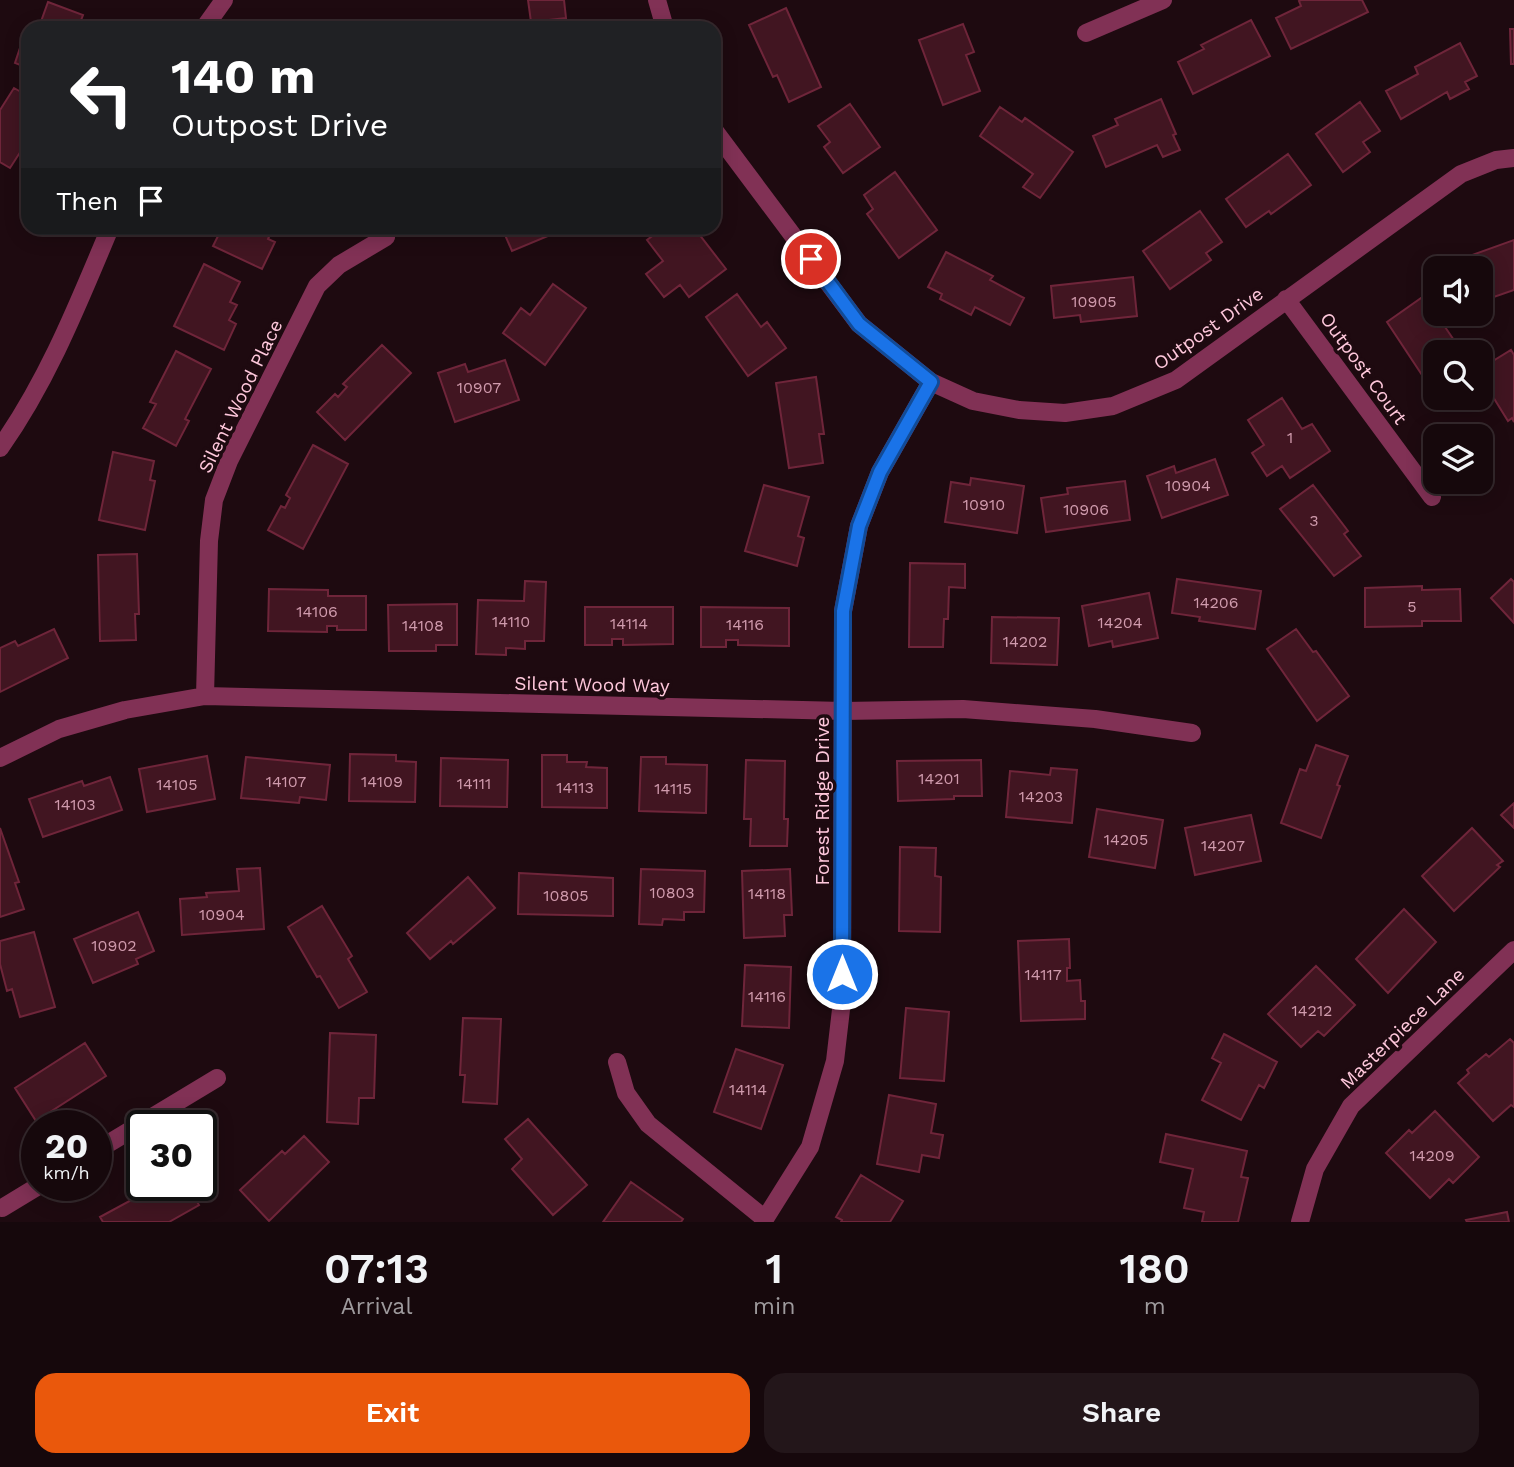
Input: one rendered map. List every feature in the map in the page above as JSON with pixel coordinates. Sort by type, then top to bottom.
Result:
[{"type":"street","points":[[209,21],[224,0]]},
{"type":"street","points":[[657,0],[663,21]]},
{"type":"street","points":[[1086,33],[1163,0]]},
{"type":"street","name":"Outpost Drive","points":[[721,139],[859,324],[931,382],[973,401],[1019,410],[1065,413],[1113,405],[1176,380],[1461,174],[1496,160],[1514,159]]},
{"type":"street","points":[[0,448],[25,411],[64,337],[107,235]]},
{"type":"street","name":"Silent Wood Place","points":[[205,696],[209,541],[214,500],[229,461],[317,286],[340,265],[386,237]]},
{"type":"street","name":"Outpost Court","points":[[1286,299],[1432,497]]},
{"type":"street","name":"Forest Ridge Drive","points":[[764,1220],[810,1147],[835,1061],[842,1001],[843,611],[859,526],[880,472],[931,382]]},
{"type":"street","name":"Silent Wood Way","points":[[0,758],[59,729],[125,710],[205,696],[843,711],[963,709],[1095,719],[1192,733]]},
{"type":"street","name":"Masterpiece Lane","points":[[1300,1222],[1315,1169],[1351,1106],[1514,950]]},
{"type":"street","points":[[617,1062],[626,1093],[648,1124],[764,1220]]},
{"type":"street","points":[[112,1141],[217,1078]]},
{"type":"street","points":[[4,1211],[21,1199]]},
{"type":"building","points":[[528,0],[564,0],[566,18],[531,21]]},
{"type":"building","points":[[1301,0],[1362,0],[1368,12],[1291,49],[1276,18],[1301,6]]},
{"type":"building","points":[[48,2],[83,15],[81,21],[41,21]]},
{"type":"building","points":[[786,8],[821,87],[789,102],[777,75],[773,77],[749,25]]},
{"type":"building","points":[[1251,20],[1270,56],[1193,94],[1178,62],[1204,49],[1201,45]]},
{"type":"building","points":[[963,24],[974,52],[966,55],[980,91],[943,105],[919,40]]},
{"type":"building","points":[[1510,29],[1514,29],[1514,64],[1511,64]]},
{"type":"building","points":[[1460,43],[1477,76],[1465,82],[1469,89],[1450,99],[1447,92],[1401,119],[1386,91],[1418,74],[1415,67]]},
{"type":"building","points":[[21,45],[21,65],[15,63]]},
{"type":"building","points":[[14,88],[21,92],[21,151],[10,168],[0,162],[0,110]]},
{"type":"building","points":[[1161,99],[1180,150],[1163,157],[1157,145],[1106,167],[1093,136],[1118,125],[1115,119]]},
{"type":"building","points":[[1360,102],[1380,131],[1363,142],[1370,152],[1343,172],[1316,134]]},
{"type":"building","points":[[850,104],[880,147],[843,173],[824,147],[830,142],[818,126]]},
{"type":"building","points":[[1000,107],[1022,122],[1025,118],[1073,152],[1040,198],[1023,187],[1033,174],[980,136]]},
{"type":"building","points":[[1288,154],[1311,185],[1271,214],[1269,211],[1246,227],[1226,199]]},
{"type":"building","points":[[895,172],[937,230],[899,258],[867,214],[873,209],[864,195]]},
{"type":"building","points":[[1200,211],[1222,242],[1206,253],[1211,260],[1170,289],[1143,251]]},
{"type":"building","points":[[218,235],[270,235],[268,239],[275,242],[262,269],[213,246]]},
{"type":"building","points":[[505,235],[548,235],[548,236],[512,251]]},
{"type":"building","points":[[654,235],[700,235],[726,269],[689,297],[680,285],[664,297],[646,274],[663,261],[647,240]]},
{"type":"building","points":[[1514,240],[1514,290],[1493,297],[1493,256],[1472,255]]},
{"type":"building","points":[[946,252],[993,276],[990,280],[1024,298],[1010,325],[975,307],[971,315],[940,299],[942,294],[928,287]]},
{"type":"building","points":[[204,264],[240,282],[230,302],[237,305],[229,320],[236,324],[224,350],[174,326]]},
{"type":"building","points":[[1133,277],[1137,316],[1081,322],[1080,315],[1054,318],[1051,286]]},
{"type":"building","points":[[553,284],[586,308],[545,365],[503,333],[521,308],[530,315]]},
{"type":"building","points":[[737,294],[761,327],[767,322],[786,348],[748,376],[706,317]]},
{"type":"building","points":[[1423,297],[1423,326],[1444,326],[1454,340],[1423,340],[1423,376],[1387,322]]},
{"type":"building","points":[[382,345],[411,373],[345,440],[317,412],[335,394],[338,397],[347,387],[343,384]]},
{"type":"building","points":[[1511,350],[1514,355],[1514,422],[1512,418],[1508,421],[1493,397],[1493,361]]},
{"type":"building","points":[[176,351],[211,369],[185,419],[189,421],[176,446],[143,428],[156,404],[150,402]]},
{"type":"building","points":[[505,360],[519,400],[455,422],[438,373],[465,364],[468,372]]},
{"type":"building","points":[[816,377],[824,434],[819,434],[823,463],[789,468],[776,383]]},
{"type":"building","points":[[1282,398],[1302,429],[1312,424],[1330,451],[1290,478],[1282,466],[1267,476],[1252,453],[1264,445],[1248,420]]},
{"type":"building","points":[[313,445],[348,464],[303,549],[268,530],[281,506],[285,508],[290,498],[286,495]]},
{"type":"building","points":[[113,452],[154,461],[150,480],[155,481],[145,530],[99,520]]},
{"type":"building","points":[[1215,459],[1228,495],[1162,518],[1147,476],[1174,466],[1176,473]]},
{"type":"building","points":[[971,478],[1024,486],[1017,533],[945,522],[951,482],[970,485]]},
{"type":"building","points":[[1125,481],[1130,520],[1046,532],[1041,498],[1068,494],[1067,488]]},
{"type":"building","points":[[764,485],[809,497],[798,536],[804,538],[797,566],[745,551]]},
{"type":"building","points":[[1313,485],[1348,531],[1344,534],[1361,556],[1334,576],[1280,509]]},
{"type":"building","points":[[137,554],[139,614],[135,614],[136,640],[100,641],[98,555]]},
{"type":"building","points":[[910,563],[965,564],[965,588],[949,587],[948,619],[944,619],[943,647],[909,647]]},
{"type":"building","points":[[1177,579],[1261,591],[1255,629],[1199,621],[1200,617],[1172,613]]},
{"type":"building","points":[[1511,579],[1514,582],[1514,623],[1491,598]]},
{"type":"building","points":[[525,581],[546,582],[544,641],[525,641],[525,649],[506,648],[506,655],[476,654],[478,600],[524,601]]},
{"type":"building","points":[[1422,586],[1422,590],[1460,589],[1461,621],[1422,621],[1422,626],[1365,627],[1365,588]]},
{"type":"building","points":[[269,589],[328,590],[328,596],[366,596],[366,630],[337,630],[337,626],[327,626],[327,632],[268,631]]},
{"type":"building","points":[[1149,593],[1158,638],[1113,647],[1112,641],[1089,646],[1082,606]]},
{"type":"building","points":[[457,604],[457,645],[436,645],[436,651],[389,651],[388,605]]},
{"type":"building","points":[[585,607],[673,607],[673,644],[623,645],[623,639],[612,639],[612,645],[585,645]]},
{"type":"building","points":[[701,607],[789,608],[789,646],[738,645],[738,640],[726,640],[726,647],[701,647]]},
{"type":"building","points":[[992,617],[1059,618],[1057,665],[991,663]]},
{"type":"building","points":[[54,629],[68,658],[0,692],[0,648],[15,641],[18,646]]},
{"type":"building","points":[[1296,629],[1349,696],[1317,721],[1267,649]]},
{"type":"building","points":[[1316,745],[1348,756],[1321,838],[1281,823],[1300,769],[1306,771]]},
{"type":"building","points":[[350,754],[396,755],[396,761],[416,762],[415,802],[349,801]]},
{"type":"building","points":[[542,755],[567,755],[567,762],[587,762],[586,767],[607,768],[607,808],[542,807]]},
{"type":"building","points":[[207,756],[215,799],[147,812],[139,769]]},
{"type":"building","points":[[246,757],[330,765],[326,800],[300,797],[299,803],[241,798]]},
{"type":"building","points":[[641,757],[666,757],[666,764],[707,765],[706,813],[639,811]]},
{"type":"building","points":[[441,758],[508,760],[507,807],[440,806]]},
{"type":"building","points":[[746,760],[785,761],[784,819],[788,819],[787,846],[750,846],[751,819],[744,819]]},
{"type":"building","points":[[981,760],[982,796],[898,801],[897,761]]},
{"type":"building","points":[[1051,768],[1077,770],[1072,823],[1006,817],[1010,771],[1050,775]]},
{"type":"building","points":[[110,777],[122,810],[43,837],[29,799],[82,781],[84,786]]},
{"type":"building","points":[[1514,803],[1514,828],[1501,815]]},
{"type":"building","points":[[1097,809],[1163,820],[1155,868],[1089,857]]},
{"type":"building","points":[[1251,815],[1261,861],[1195,875],[1185,828]]},
{"type":"building","points":[[0,828],[19,882],[15,883],[24,909],[0,917]]},
{"type":"building","points":[[1472,828],[1503,861],[1454,911],[1422,876]]},
{"type":"building","points":[[900,847],[936,848],[935,876],[941,877],[940,932],[899,931]]},
{"type":"building","points":[[260,868],[264,929],[182,935],[180,899],[207,897],[206,893],[239,891],[237,869]]},
{"type":"building","points":[[641,869],[705,871],[704,912],[684,912],[684,920],[663,919],[662,925],[639,924]]},
{"type":"building","points":[[790,869],[792,915],[784,915],[785,936],[744,938],[742,871]]},
{"type":"building","points":[[519,873],[613,878],[613,916],[518,914]]},
{"type":"building","points":[[468,877],[495,908],[453,944],[451,941],[430,959],[407,933]]},
{"type":"building","points":[[322,906],[352,956],[348,959],[367,992],[339,1008],[288,927]]},
{"type":"building","points":[[1404,909],[1436,942],[1388,993],[1356,959]]},
{"type":"building","points":[[138,912],[154,951],[136,959],[138,964],[93,983],[74,939]]},
{"type":"building","points":[[34,932],[55,1007],[20,1017],[12,989],[7,991],[0,964],[0,941]]},
{"type":"building","points":[[1069,939],[1070,968],[1067,968],[1067,981],[1080,980],[1081,1001],[1085,1001],[1085,1019],[1021,1021],[1018,941]]},
{"type":"building","points":[[745,965],[791,967],[789,1028],[742,1026]]},
{"type":"building","points":[[1316,966],[1355,1005],[1324,1036],[1318,1031],[1301,1047],[1268,1014]]},
{"type":"building","points":[[906,1008],[949,1012],[944,1081],[900,1078]]},
{"type":"building","points":[[463,1018],[501,1019],[497,1104],[463,1102],[465,1075],[460,1075]]},
{"type":"building","points":[[330,1033],[376,1035],[374,1098],[359,1098],[358,1124],[327,1122]]},
{"type":"building","points":[[1224,1034],[1277,1062],[1264,1088],[1259,1085],[1241,1120],[1202,1100],[1221,1063],[1212,1058]]},
{"type":"building","points":[[1510,1039],[1514,1043],[1514,1107],[1511,1105],[1493,1121],[1458,1083],[1469,1073],[1467,1070],[1486,1054],[1489,1057]]},
{"type":"building","points":[[85,1043],[106,1076],[53,1110],[29,1110],[15,1088]]},
{"type":"building","points":[[736,1049],[783,1065],[761,1129],[714,1112]]},
{"type":"building","points":[[889,1095],[936,1104],[931,1133],[943,1135],[939,1158],[922,1155],[919,1172],[877,1164]]},
{"type":"building","points":[[1435,1111],[1479,1157],[1453,1183],[1449,1179],[1430,1198],[1386,1153],[1409,1130],[1412,1133]]},
{"type":"building","points":[[528,1119],[587,1185],[553,1215],[512,1169],[522,1159],[505,1139]]},
{"type":"building","points":[[1166,1134],[1247,1151],[1241,1177],[1248,1178],[1238,1222],[1202,1222],[1204,1212],[1184,1208],[1193,1169],[1160,1162]]},
{"type":"building","points":[[304,1136],[329,1162],[269,1221],[240,1190],[282,1151],[285,1154]]},
{"type":"building","points":[[861,1175],[903,1201],[890,1222],[841,1222],[842,1220],[836,1217]]},
{"type":"building","points":[[631,1182],[683,1219],[681,1222],[603,1222]]},
{"type":"building","points":[[129,1201],[197,1201],[199,1205],[169,1222],[103,1222],[100,1217]]},
{"type":"building","points":[[1507,1212],[1509,1222],[1466,1220]]},
{"type":"route","points":[[811,259],[859,324],[931,382],[880,472],[859,526],[843,611],[842,974]]}]
